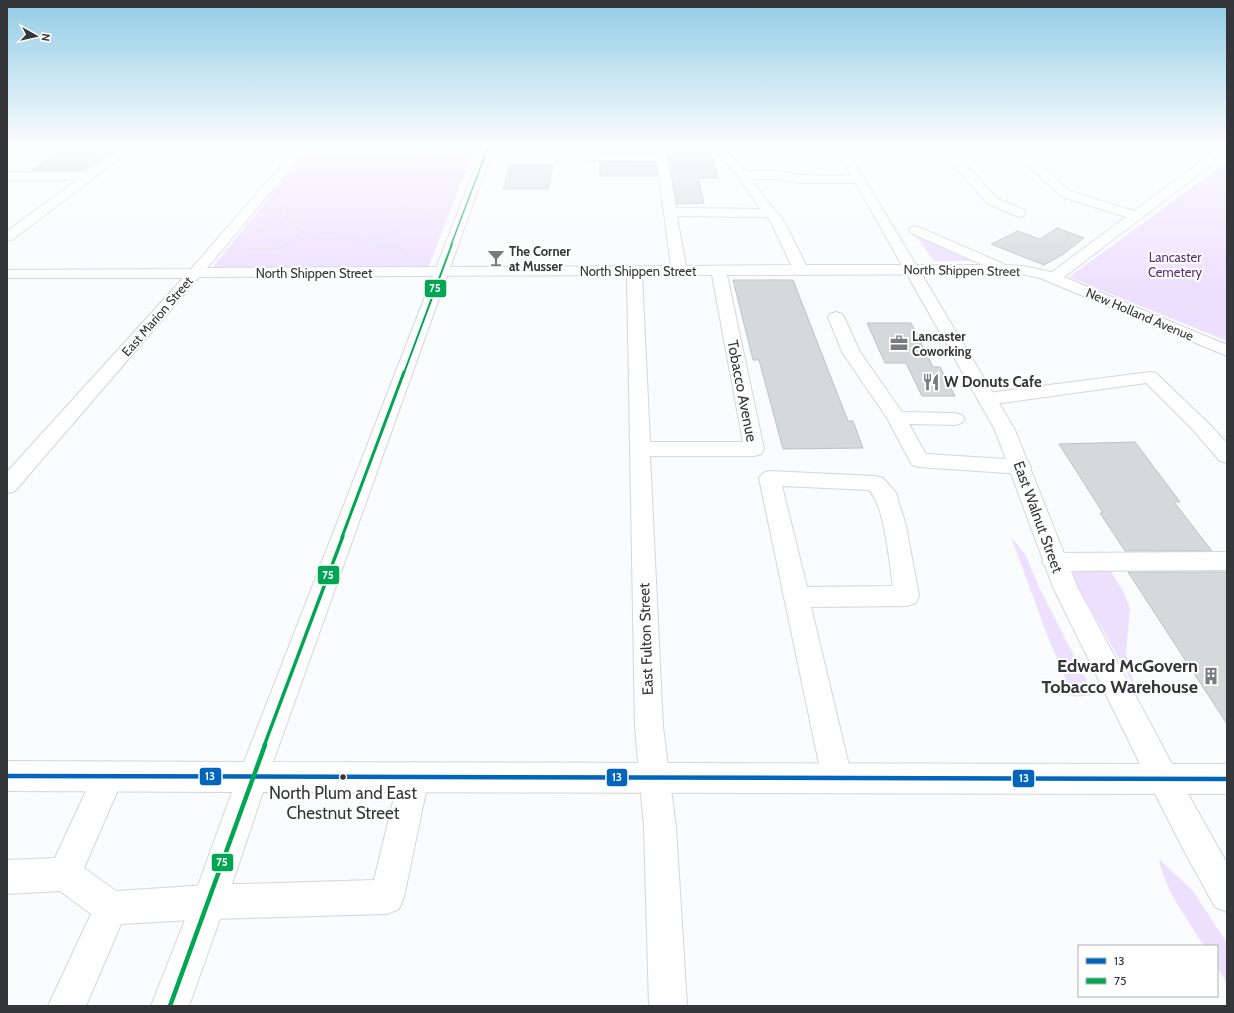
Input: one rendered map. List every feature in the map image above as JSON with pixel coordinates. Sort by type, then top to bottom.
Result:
[{"type":"street","points":[[7,237],[67,192]]},
{"type":"street","name":"East Marion Street","points":[[7,486],[264,192]]},
{"type":"street","points":[[170,1006],[471,192]]},
{"type":"street","points":[[667,192],[679,271]]},
{"type":"street","points":[[755,192],[780,228],[801,270]]},
{"type":"street","name":"East Walnut Street","points":[[867,192],[1005,430],[1021,467],[1054,562],[1068,593],[1193,836],[1226,892]]},
{"type":"street","points":[[984,192],[992,201],[1019,213]]},
{"type":"street","points":[[1064,192],[1137,216]]},
{"type":"street","points":[[1053,278],[1137,216],[1173,192]]},
{"type":"street","points":[[670,212],[770,213]]},
{"type":"street","points":[[916,230],[1005,269]]},
{"type":"street","name":"North Shippen Street","points":[[7,274],[1005,269],[1034,271],[1053,278]]},
{"type":"street","name":"Tobacco Avenue","points":[[640,449],[754,449],[719,270]]},
{"type":"street","name":"East Fulton Street","points":[[634,271],[649,726],[660,827],[668,1006]]},
{"type":"street","name":"New Holland Avenue","points":[[1053,278],[1227,351]]},
{"type":"street","points":[[836,317],[851,352],[896,418],[919,460],[1021,467]]},
{"type":"street","points":[[988,399],[1150,377],[1200,426],[1227,456]]},
{"type":"street","points":[[896,418],[955,419]]},
{"type":"street","points":[[797,597],[907,596],[895,526],[885,493],[875,483],[770,478],[837,778]]},
{"type":"street","points":[[1054,562],[1227,561]]},
{"type":"street","points":[[7,776],[1227,779]]},
{"type":"street","points":[[65,874],[109,776]]},
{"type":"street","points":[[7,876],[65,874],[111,908],[208,902],[387,897],[414,777]]},
{"type":"street","points":[[67,1006],[111,908]]},
{"type":"path","points":[[292,192],[287,198],[288,219],[297,229],[310,237],[337,241],[370,241],[387,235],[393,230],[414,192]]},
{"type":"path","points":[[407,206],[427,214],[436,220],[459,224]]},
{"type":"path","points":[[252,237],[257,232],[270,225],[288,219]]},
{"type":"path","points":[[393,230],[394,237],[399,248]]},
{"type":"path","points":[[243,249],[276,249],[310,237]]},
{"type":"path","points":[[370,241],[381,245],[399,248],[441,272]]},
{"type":"path","points":[[224,273],[232,265],[248,243]]},
{"type":"green space","points":[[273,192],[458,192],[428,268],[211,269]]},
{"type":"green space","name":"Lancaster Cemetery","points":[[1185,192],[1227,192],[1227,341],[1069,277]]},
{"type":"green space","points":[[913,233],[976,261],[934,261]]},
{"type":"green space","points":[[1011,537],[1025,554],[1040,589],[1094,695],[1073,697],[1046,632]]},
{"type":"green space","points":[[1075,570],[1110,570],[1122,589],[1130,608],[1126,652],[1128,665],[1137,691],[1074,579],[1073,575]]},
{"type":"green space","points":[[1159,859],[1193,891],[1227,943],[1227,983],[1218,969],[1218,945],[1203,945],[1171,893]]},
{"type":"building","points":[[675,192],[701,192],[704,203],[677,204]]},
{"type":"building","points":[[1057,228],[1084,238],[1062,255],[1044,265],[991,244],[1018,231],[1040,239]]},
{"type":"building","points":[[733,280],[793,280],[848,421],[853,421],[863,448],[783,449],[759,360],[753,360]]},
{"type":"building","name":"Lancaster Coworking","points":[[867,323],[911,323],[933,367],[940,367],[955,396],[922,396],[906,363],[885,363]]},
{"type":"building","points":[[1135,442],[1180,502],[1174,502],[1212,551],[1125,551],[1100,513],[1103,513],[1059,444]]},
{"type":"building","points":[[1128,572],[1227,572],[1227,724],[1156,615]]},
{"type":"transit line","name":"75","points":[[170,1006],[209,902],[236,822],[471,192]]},
{"type":"transit line","name":"13","points":[[7,776],[1227,779]]},
{"type":"place","name":"The Corner at Musser","points":[[496,258]]},
{"type":"place","name":"Lancaster Coworking","points":[[899,343]]},
{"type":"place","name":"W Donuts Cafe","points":[[931,382]]},
{"type":"place","name":"Edward McGovern Tobacco Warehouse","points":[[1211,676]]},
{"type":"place","name":"North Plum and East Chestnut Street","points":[[343,777]]}]
